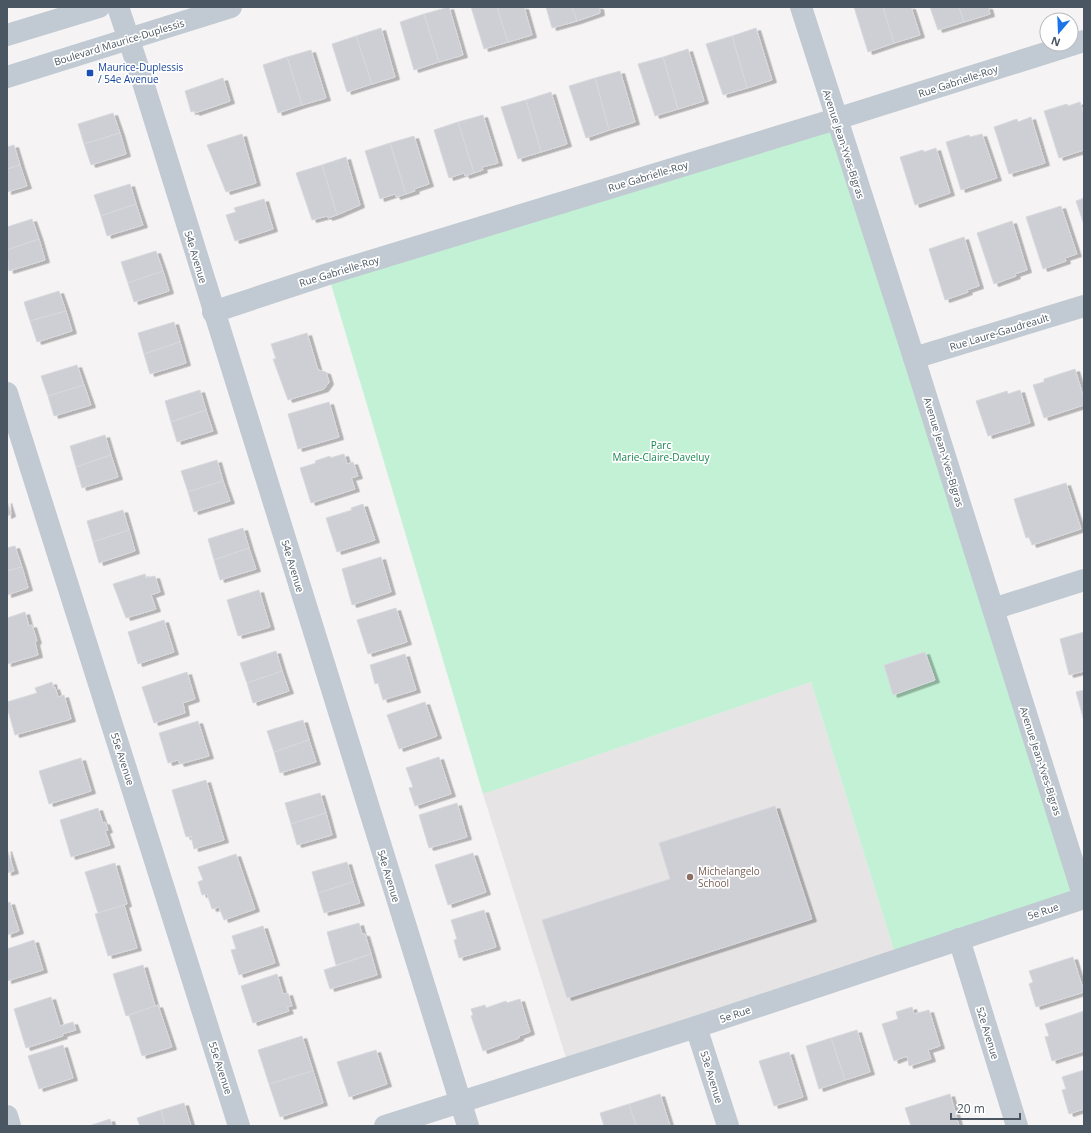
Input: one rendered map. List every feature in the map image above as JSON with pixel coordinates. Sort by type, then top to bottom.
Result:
[{"type":"street","points":[[7,35],[99,7]]},
{"type":"street","name":"54e Avenue","points":[[118,7],[127,39],[141,76],[213,312],[468,1126]]},
{"type":"street","name":"Boulevard Maurice-Duplessis","points":[[7,77],[231,7]]},
{"type":"street","name":"Avenue Jean-Yves-Bigras","points":[[801,7],[914,358],[1084,898]]},
{"type":"street","name":"Rue Gabrielle-Roy","points":[[213,312],[328,274],[836,119],[1084,41]]},
{"type":"street","name":"Rue Laure-Gaudreault","points":[[914,358],[1084,306]]},
{"type":"street","name":"55e Avenue","points":[[7,393],[239,1126]]},
{"type":"street","points":[[993,609],[1084,580]]},
{"type":"street","name":"5e Rue","points":[[386,1126],[696,1027],[1084,898]]},
{"type":"street","name":"52e Avenue","points":[[959,939],[1017,1126]]},
{"type":"street","name":"53e Avenue","points":[[696,1027],[728,1126]]},
{"type":"street","points":[[7,1116],[10,1126]]},
{"type":"shaded area","name":"Michelangelo School","points":[[811,682],[897,960],[569,1067],[483,794]]},
{"type":"green space","name":"Parc Marie-Claire-Daveluy","points":[[836,119],[1084,898],[897,960],[811,682],[483,794],[328,274]]},
{"type":"building","points":[[449,7],[463,55],[439,62],[424,14]]},
{"type":"building","points":[[471,7],[497,7],[508,42],[484,49]]},
{"type":"building","points":[[497,7],[524,7],[532,35],[508,42]]},
{"type":"building","points":[[546,7],[572,7],[577,21],[552,28]]},
{"type":"building","points":[[572,7],[599,7],[600,13],[577,21]]},
{"type":"building","points":[[854,7],[883,7],[894,43],[868,52]]},
{"type":"building","points":[[883,7],[911,7],[920,35],[894,43]]},
{"type":"building","points":[[930,7],[959,7],[964,22],[938,30]]},
{"type":"building","points":[[959,7],[988,7],[990,14],[964,22]]},
{"type":"building","points":[[424,14],[439,62],[414,70],[400,22]]},
{"type":"building","points":[[381,28],[395,77],[372,84],[356,36]]},
{"type":"building","points":[[756,28],[772,80],[747,88],[732,36]]},
{"type":"building","points":[[356,36],[372,84],[347,92],[332,44]]},
{"type":"building","points":[[732,36],[747,88],[723,95],[706,44]]},
{"type":"building","points":[[688,49],[704,101],[678,109],[663,57]]},
{"type":"building","points":[[311,50],[326,98],[302,105],[287,57]]},
{"type":"building","points":[[287,57],[302,105],[278,113],[263,65]]},
{"type":"building","points":[[663,57],[678,109],[655,116],[638,64]]},
{"type":"building","points":[[620,71],[635,122],[609,130],[595,78]]},
{"type":"building","points":[[223,78],[230,101],[195,113],[195,111],[191,112],[185,91]]},
{"type":"building","points":[[595,78],[609,130],[586,138],[569,86]]},
{"type":"building","points":[[551,92],[567,144],[541,152],[526,100]]},
{"type":"building","points":[[526,100],[541,152],[518,159],[501,107]]},
{"type":"building","points":[[1080,102],[1084,114],[1084,150],[1059,158],[1044,111],[1067,104],[1068,106]]},
{"type":"building","points":[[113,113],[120,133],[84,144],[78,124]]},
{"type":"building","points":[[483,115],[498,163],[482,167],[483,170],[474,173],[458,122]]},
{"type":"building","points":[[1031,117],[1045,163],[1009,174],[994,127],[1017,119],[1018,122]]},
{"type":"building","points":[[458,122],[474,173],[465,176],[464,173],[449,178],[434,130]]},
{"type":"building","points":[[120,133],[126,154],[91,165],[84,144]]},
{"type":"building","points":[[242,134],[256,183],[226,192],[207,145]]},
{"type":"building","points":[[982,134],[997,178],[961,190],[946,142],[969,135],[970,137]]},
{"type":"building","points":[[414,136],[429,184],[414,189],[415,191],[406,194],[390,143]]},
{"type":"building","points":[[390,143],[406,194],[396,197],[395,194],[380,199],[365,151]]},
{"type":"building","points":[[14,145],[20,165],[7,169],[7,147]]},
{"type":"building","points":[[936,148],[950,193],[915,205],[900,157],[923,150],[924,152]]},
{"type":"building","points":[[346,157],[360,205],[337,215],[322,165]]},
{"type":"building","points":[[20,165],[27,186],[7,192],[7,169]]},
{"type":"building","points":[[322,165],[337,215],[312,220],[296,173]]},
{"type":"building","points":[[130,184],[136,204],[101,216],[94,195]]},
{"type":"building","points":[[1084,198],[1084,225],[1076,201]]},
{"type":"building","points":[[264,199],[273,229],[235,241],[226,215],[236,212],[234,208]]},
{"type":"building","points":[[136,204],[143,225],[107,236],[101,216]]},
{"type":"building","points":[[1061,206],[1077,254],[1065,258],[1066,261],[1043,269],[1026,217]]},
{"type":"building","points":[[32,219],[39,239],[7,250],[7,227]]},
{"type":"building","points":[[1012,221],[1027,270],[1015,274],[1016,276],[994,284],[977,233]]},
{"type":"building","points":[[964,237],[979,286],[967,290],[968,292],[945,300],[929,249]]},
{"type":"building","points":[[39,239],[45,260],[9,271],[7,250]]},
{"type":"building","points":[[156,251],[163,271],[128,283],[121,262]]},
{"type":"building","points":[[163,271],[169,291],[134,302],[128,283]]},
{"type":"building","points":[[59,291],[66,311],[30,321],[24,302]]},
{"type":"building","points":[[66,311],[72,331],[37,342],[30,321]]},
{"type":"building","points":[[174,322],[180,342],[144,354],[138,333]]},
{"type":"building","points":[[307,333],[318,370],[326,372],[329,382],[324,389],[288,400],[273,359],[276,359],[271,344]]},
{"type":"building","points":[[180,342],[186,363],[150,374],[144,354]]},
{"type":"building","points":[[77,365],[84,385],[48,396],[41,376]]},
{"type":"building","points":[[1075,369],[1084,399],[1084,405],[1044,418],[1033,385],[1044,382],[1044,379]]},
{"type":"building","points":[[84,385],[91,405],[54,416],[48,396]]},
{"type":"building","points":[[200,390],[206,410],[171,422],[165,401]]},
{"type":"building","points":[[1020,390],[1030,423],[988,436],[976,401],[1007,391],[1008,394]]},
{"type":"building","points":[[329,402],[339,437],[298,449],[288,414]]},
{"type":"building","points":[[206,410],[213,431],[177,442],[171,422]]},
{"type":"building","points":[[105,435],[111,455],[76,467],[70,446]]},
{"type":"building","points":[[344,454],[347,464],[353,462],[358,476],[351,478],[355,489],[311,503],[300,468],[316,463],[315,461],[330,456],[330,458]]},
{"type":"building","points":[[111,455],[118,477],[82,488],[76,467]]},
{"type":"building","points":[[217,460],[223,481],[188,492],[181,471]]},
{"type":"building","points":[[223,481],[230,501],[194,512],[188,492]]},
{"type":"building","points":[[1066,483],[1081,529],[1032,545],[1029,537],[1026,538],[1014,499]]},
{"type":"building","points":[[7,501],[11,514],[7,516]]},
{"type":"building","points":[[363,504],[375,540],[337,552],[326,518],[352,510],[351,508]]},
{"type":"building","points":[[123,510],[129,530],[93,542],[87,521]]},
{"type":"building","points":[[243,528],[249,548],[214,560],[208,539]]},
{"type":"building","points":[[129,530],[135,551],[99,563],[93,542]]},
{"type":"building","points":[[15,546],[22,567],[7,571],[7,548]]},
{"type":"building","points":[[249,548],[256,569],[220,580],[214,560]]},
{"type":"building","points":[[381,557],[391,592],[352,605],[342,569]]},
{"type":"building","points":[[22,567],[28,588],[7,595],[7,571]]},
{"type":"building","points":[[145,574],[146,578],[155,576],[160,592],[151,595],[156,609],[126,618],[113,584]]},
{"type":"building","points":[[259,590],[270,627],[238,636],[227,600]]},
{"type":"building","points":[[396,608],[407,642],[368,654],[357,620]]},
{"type":"building","points":[[25,612],[29,626],[32,625],[37,641],[35,642],[38,655],[7,664],[7,618]]},
{"type":"building","points":[[164,620],[174,652],[138,664],[128,632]]},
{"type":"building","points":[[1084,632],[1084,671],[1069,675],[1060,639]]},
{"type":"building","points":[[276,651],[282,671],[247,683],[240,663]]},
{"type":"building","points":[[925,652],[935,680],[893,695],[884,665]]},
{"type":"building","points":[[405,654],[416,690],[383,700],[378,683],[375,684],[370,665]]},
{"type":"building","points":[[282,671],[289,691],[253,703],[247,683]]},
{"type":"building","points":[[187,672],[195,699],[183,703],[185,713],[154,723],[142,687]]},
{"type":"building","points":[[52,682],[53,688],[55,687],[58,697],[64,695],[71,719],[15,735],[7,702],[37,693],[35,688]]},
{"type":"building","points":[[1084,690],[1084,721],[1076,692]]},
{"type":"building","points":[[425,702],[437,736],[399,749],[387,715]]},
{"type":"building","points":[[303,720],[309,740],[274,752],[267,731]]},
{"type":"building","points":[[198,721],[209,756],[180,764],[178,760],[168,763],[159,733]]},
{"type":"building","points":[[309,740],[316,762],[280,773],[274,752]]},
{"type":"building","points":[[439,757],[451,794],[415,806],[409,788],[413,787],[406,768]]},
{"type":"building","points":[[81,758],[91,791],[49,804],[39,771]]},
{"type":"building","points":[[206,780],[224,840],[194,849],[191,836],[186,837],[172,790]]},
{"type":"building","points":[[320,793],[326,813],[291,824],[285,803]]},
{"type":"building","points":[[457,803],[467,837],[429,848],[419,815]]},
{"type":"building","points":[[775,806],[812,919],[567,998],[542,920],[670,879],[659,843]]},
{"type":"building","points":[[98,808],[103,823],[105,822],[108,830],[105,831],[110,845],[71,857],[60,820]]},
{"type":"building","points":[[326,813],[332,835],[297,845],[291,824]]},
{"type":"building","points":[[7,849],[14,871],[7,873]]},
{"type":"building","points":[[473,853],[486,892],[448,905],[435,865]]},
{"type":"building","points":[[236,854],[255,909],[224,920],[219,907],[212,909],[207,894],[202,895],[198,882],[203,880],[198,867]]},
{"type":"building","points":[[347,862],[353,882],[318,893],[312,872]]},
{"type":"building","points":[[115,863],[127,904],[98,913],[85,872]]},
{"type":"building","points":[[353,882],[360,903],[324,913],[318,893]]},
{"type":"building","points":[[10,902],[19,931],[7,935],[7,903]]},
{"type":"building","points":[[124,905],[137,948],[108,956],[95,914]]},
{"type":"building","points":[[484,910],[496,947],[459,958],[454,940],[457,939],[451,920]]},
{"type":"building","points":[[359,923],[362,934],[365,934],[371,954],[336,965],[327,932]]},
{"type":"building","points":[[263,926],[275,963],[239,975],[231,950],[236,949],[232,936]]},
{"type":"building","points":[[34,940],[43,970],[7,981],[7,949]]},
{"type":"building","points":[[371,954],[377,975],[330,989],[324,970]]},
{"type":"building","points":[[1073,957],[1084,992],[1036,1007],[1029,984],[1033,982],[1029,971]]},
{"type":"building","points":[[143,965],[155,1006],[126,1016],[113,974]]},
{"type":"building","points":[[277,974],[283,994],[288,993],[292,1006],[287,1007],[289,1011],[253,1023],[241,986]]},
{"type":"building","points":[[51,997],[60,1026],[73,1022],[76,1030],[62,1034],[63,1036],[26,1048],[14,1009]]},
{"type":"building","points":[[520,999],[530,1032],[519,1036],[519,1038],[483,1051],[471,1016],[473,1015],[471,1009],[485,1005],[486,1008],[506,1001],[507,1003]]},
{"type":"building","points":[[158,1005],[172,1047],[142,1056],[129,1015]]},
{"type":"building","points":[[912,1007],[914,1014],[929,1010],[940,1046],[928,1050],[931,1059],[909,1066],[907,1056],[894,1061],[882,1024],[898,1019],[896,1012]]},
{"type":"building","points":[[1084,1011],[1084,1051],[1052,1061],[1045,1037],[1049,1036],[1045,1024]]},
{"type":"building","points":[[857,1030],[870,1072],[845,1080],[831,1038]]},
{"type":"building","points":[[302,1036],[313,1071],[269,1084],[258,1050]]},
{"type":"building","points":[[831,1038],[845,1080],[819,1089],[806,1046]]},
{"type":"building","points":[[63,1045],[73,1078],[39,1089],[28,1056]]},
{"type":"building","points":[[376,1050],[387,1084],[349,1097],[337,1062]]},
{"type":"building","points":[[789,1052],[803,1097],[774,1106],[759,1061]]},
{"type":"building","points":[[1084,1070],[1084,1109],[1069,1114],[1062,1090],[1066,1089],[1062,1077]]},
{"type":"building","points":[[313,1071],[323,1103],[280,1117],[269,1084]]},
{"type":"building","points":[[660,1094],[670,1126],[636,1126],[629,1104]]},
{"type":"building","points":[[950,1094],[959,1126],[911,1126],[905,1108]]},
{"type":"building","points":[[184,1103],[191,1126],[165,1126],[161,1110]]},
{"type":"building","points":[[629,1104],[636,1126],[604,1126],[600,1113]]},
{"type":"building","points":[[161,1110],[165,1126],[140,1126],[137,1118]]},
{"type":"building","points":[[110,1119],[112,1126],[89,1126]]},
{"type":"place","name":"Maurice-Duplessis / 54e Avenue","points":[[90,73]]},
{"type":"place","name":"Michelangelo School","points":[[690,877]]}]
